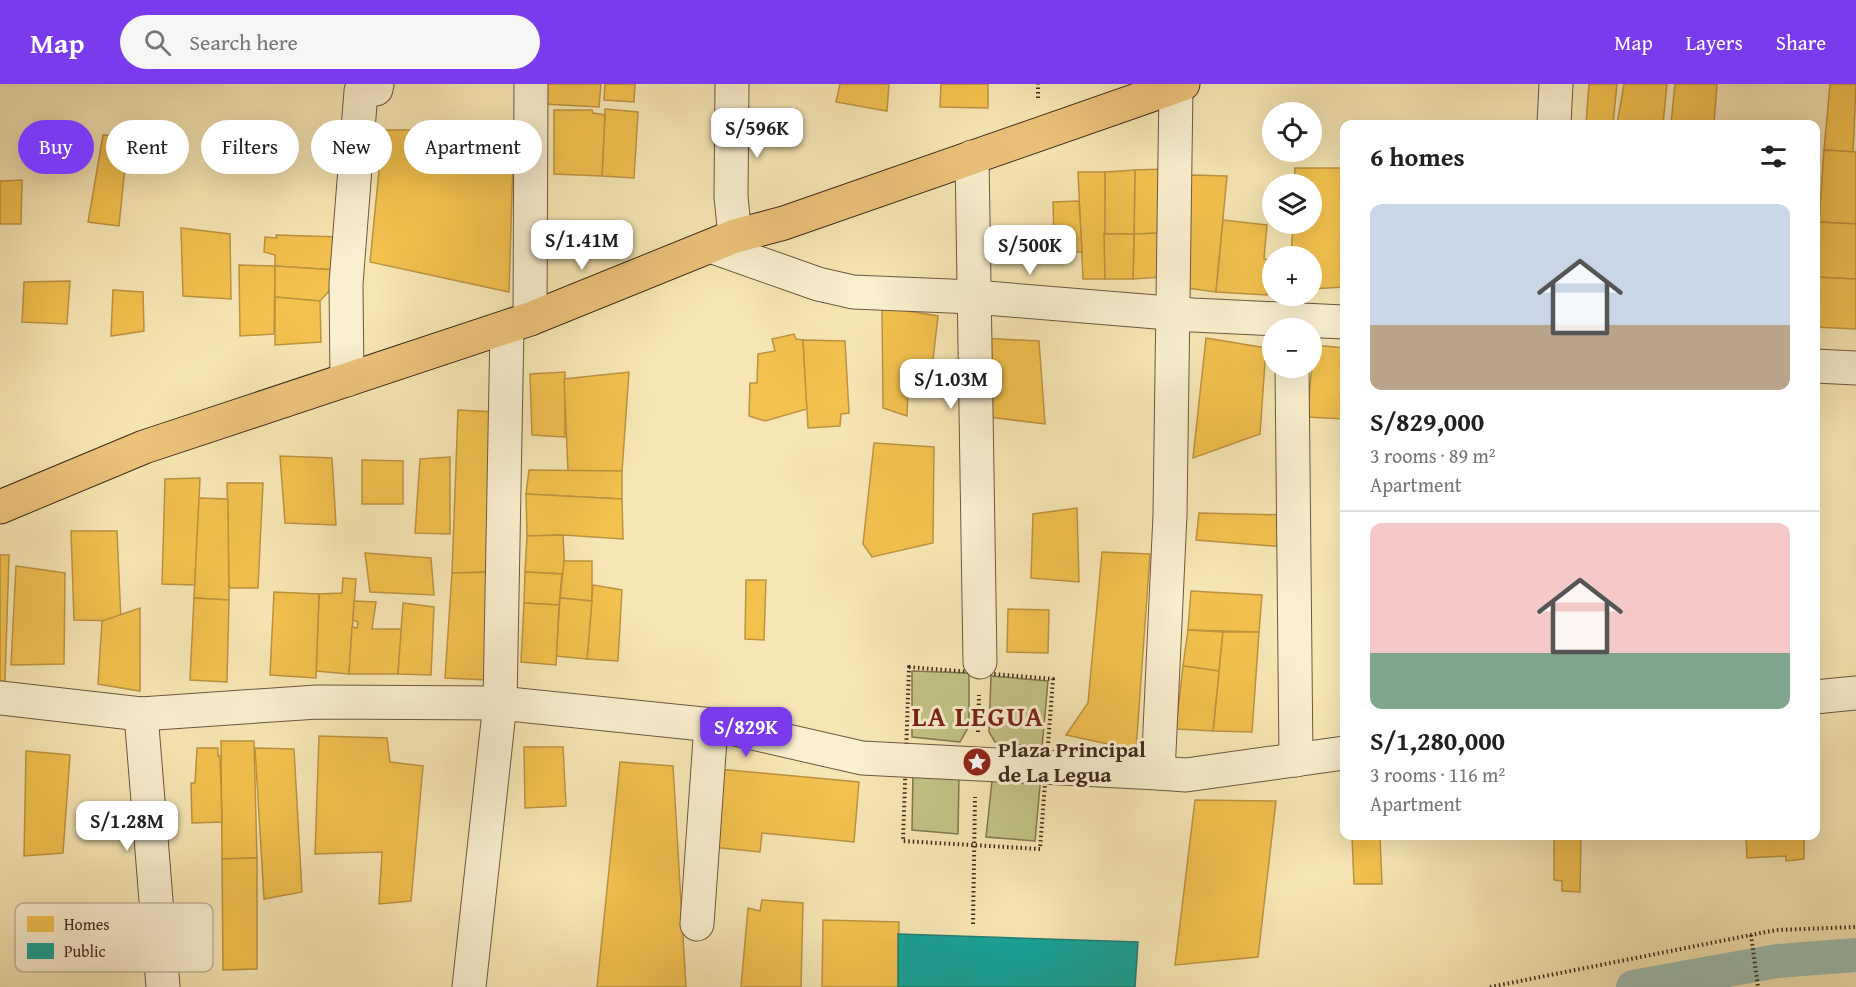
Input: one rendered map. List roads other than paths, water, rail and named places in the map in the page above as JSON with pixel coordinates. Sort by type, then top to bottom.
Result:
[{"type":"main road","points":[[0,507],[144,447],[518,323],[724,242],[1179,85]]},
{"type":"street","points":[[469,987],[500,703],[531,84]]},
{"type":"street","points":[[732,84],[732,197],[724,242],[818,284],[854,292],[974,297],[1262,321]]},
{"type":"street","points":[[1554,120],[1556,84]]},
{"type":"street","points":[[1158,773],[1170,515],[1179,85]]},
{"type":"street","points":[[347,380],[346,284],[361,91],[376,86]]},
{"type":"street","points":[[972,157],[980,662]]},
{"type":"street","points":[[1322,323],[1340,322]]},
{"type":"street","points":[[1820,366],[1856,368]]},
{"type":"street","points":[[1292,378],[1296,760]]},
{"type":"street","points":[[1820,697],[1856,693]]},
{"type":"street","points":[[0,698],[141,714],[317,702],[500,703],[711,726],[862,759],[1186,775],[1340,754]]},
{"type":"street","points":[[141,714],[156,903]]},
{"type":"street","points":[[697,924],[711,726]]},
{"type":"street","points":[[162,972],[163,987]]},
{"type":"waterway","points":[[1633,987],[1777,961],[1856,955]]},
{"type":"place","name":"Plaza Principal de La Legua","points":[[977,762]]},
{"type":"district","name":"LA LEGUA","points":[[978,715]]}]
